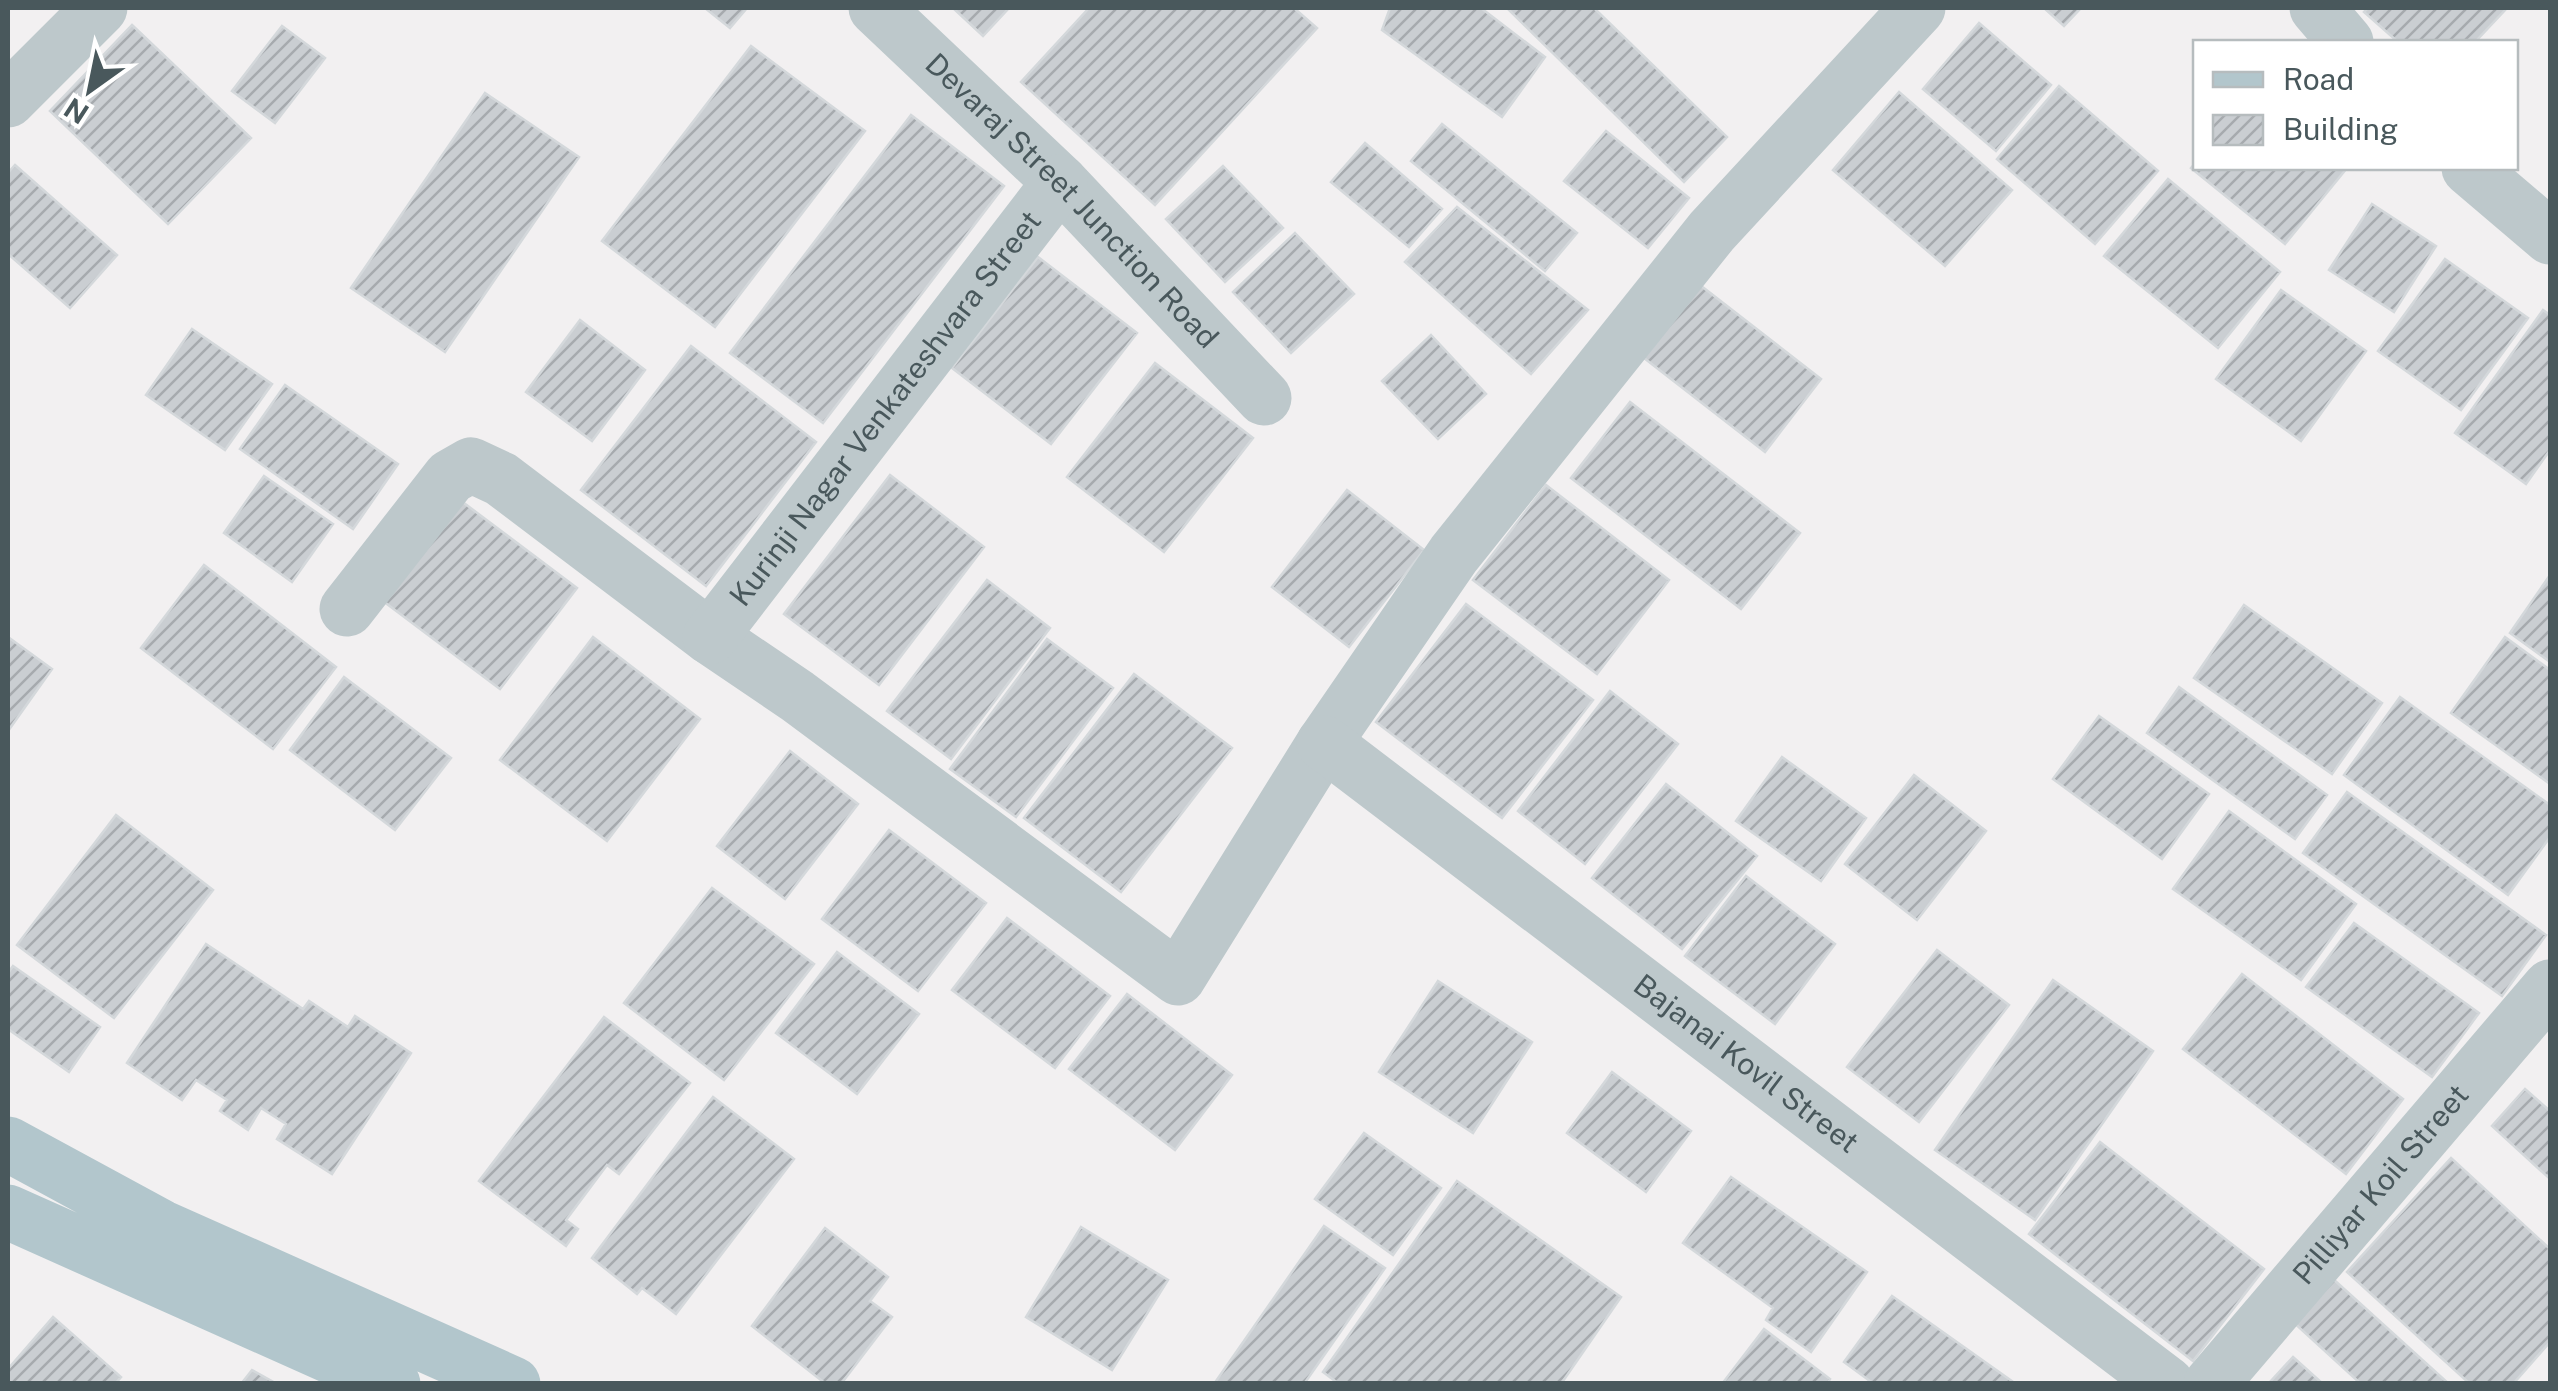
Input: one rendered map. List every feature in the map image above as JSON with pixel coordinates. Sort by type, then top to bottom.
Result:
[{"type":"main road","points":[[8,1144],[162,1228],[503,1382]]},
{"type":"main road","points":[[8,1212],[393,1384]]},
{"type":"street","points":[[8,100],[100,8]]},
{"type":"street","name":"Devaraj Street Junction Road","points":[[876,8],[1060,182],[1264,398]]},
{"type":"street","points":[[347,609],[450,477],[472,466],[501,479],[710,637],[813,707],[1178,978],[1324,743],[1454,554],[1712,232],[1918,8]]},
{"type":"street","points":[[2317,8],[2344,40]]},
{"type":"street","points":[[2471,170],[2550,236]]},
{"type":"street","name":"Kurinji Nagar Venkateshvara Street","points":[[710,637],[1060,182]]},
{"type":"street","name":"Bajanai Kovil Street","points":[[1324,743],[2167,1384]]},
{"type":"street","name":"Pilliyar Koil Street","points":[[2211,1384],[2550,987]]},
{"type":"building","points":[[705,8],[747,8],[730,28]]},
{"type":"building","points":[[953,8],[1009,8],[983,36]]},
{"type":"building","points":[[1089,8],[1294,8],[1317,28],[1155,205],[1021,82]]},
{"type":"building","points":[[1390,8],[1481,8],[1545,57],[1502,117],[1382,30]]},
{"type":"building","points":[[1507,8],[1594,8],[1727,137],[1684,182]]},
{"type":"building","points":[[2044,8],[2081,8],[2064,26]]},
{"type":"building","points":[[2368,8],[2507,8],[2477,40],[2396,40],[2364,12]]},
{"type":"building","points":[[1979,23],[2051,85],[1996,151],[1923,89]]},
{"type":"building","points":[[132,25],[251,138],[168,224],[50,111]]},
{"type":"building","points":[[282,26],[325,58],[275,123],[232,91]]},
{"type":"building","points":[[751,46],[865,131],[715,327],[602,241]]},
{"type":"building","points":[[2059,86],[2158,171],[2095,244],[1997,159]]},
{"type":"building","points":[[1899,92],[2012,190],[1945,266],[1833,170]]},
{"type":"building","points":[[485,93],[579,157],[445,352],[351,288]]},
{"type":"building","points":[[911,115],[1004,186],[823,423],[730,353]]},
{"type":"building","points":[[1442,124],[1577,233],[1545,271],[1411,161]]},
{"type":"building","points":[[1606,131],[1689,198],[1648,248],[1564,181]]},
{"type":"building","points":[[1365,143],[1442,209],[1409,247],[1331,182]]},
{"type":"building","points":[[15,165],[117,255],[70,308],[8,254],[8,173]]},
{"type":"building","points":[[1223,166],[1283,228],[1225,282],[1166,219]]},
{"type":"building","points":[[2193,170],[2345,170],[2285,244]]},
{"type":"building","points":[[2168,179],[2280,272],[2218,348],[2104,256]]},
{"type":"building","points":[[2372,204],[2436,246],[2394,312],[2329,270]]},
{"type":"building","points":[[1457,207],[1588,310],[1531,374],[1405,262]]},
{"type":"building","points":[[1295,233],[1354,294],[1291,353],[1233,292]]},
{"type":"building","points":[[1038,257],[1137,333],[1051,444],[952,368]]},
{"type":"building","points":[[2445,259],[2528,318],[2461,410],[2378,351]]},
{"type":"building","points":[[1700,285],[1821,379],[1765,452],[1644,358]]},
{"type":"building","points":[[2281,290],[2366,351],[2301,441],[2216,379]]},
{"type":"building","points":[[2543,310],[2550,315],[2550,450],[2526,484],[2455,433]]},
{"type":"building","points":[[580,320],[645,370],[592,441],[526,392]]},
{"type":"building","points":[[192,329],[272,384],[225,450],[146,395]]},
{"type":"building","points":[[1431,335],[1486,394],[1438,439],[1382,381]]},
{"type":"building","points":[[691,346],[816,442],[706,586],[581,490]]},
{"type":"building","points":[[1155,363],[1253,438],[1164,552],[1067,477]]},
{"type":"building","points":[[285,385],[398,464],[353,529],[240,449]]},
{"type":"building","points":[[1630,402],[1800,533],[1741,609],[1571,478]]},
{"type":"building","points":[[890,475],[984,547],[879,685],[784,614]]},
{"type":"building","points":[[264,476],[333,524],[292,582],[224,533]]},
{"type":"building","points":[[1546,485],[1669,580],[1597,674],[1473,580]]},
{"type":"building","points":[[444,488],[577,588],[500,689],[367,589]]},
{"type":"building","points":[[1347,490],[1424,550],[1349,647],[1272,587]]},
{"type":"building","points":[[204,565],[336,667],[273,749],[141,648]]},
{"type":"building","points":[[2550,575],[2550,662],[2510,633]]},
{"type":"building","points":[[987,580],[1050,628],[951,759],[887,711]]},
{"type":"building","points":[[1466,604],[1593,700],[1502,818],[1376,722]]},
{"type":"building","points":[[2244,605],[2382,703],[2332,774],[2194,678]]},
{"type":"building","points":[[8,637],[52,669],[8,731]]},
{"type":"building","points":[[593,637],[700,719],[607,841],[500,760]]},
{"type":"building","points":[[2505,637],[2550,670],[2550,784],[2451,713]]},
{"type":"building","points":[[1047,639],[1113,688],[1016,817],[950,769]]},
{"type":"building","points":[[1134,674],[1232,748],[1121,892],[1024,818]]},
{"type":"building","points":[[344,677],[451,758],[395,830],[290,750]]},
{"type":"building","points":[[2179,687],[2327,795],[2295,839],[2147,733]]},
{"type":"building","points":[[1610,691],[1678,744],[1585,864],[1518,811]]},
{"type":"building","points":[[2400,697],[2550,805],[2550,837],[2508,895],[2344,775]]},
{"type":"building","points":[[2099,716],[2209,794],[2162,859],[2053,779]]},
{"type":"building","points":[[790,751],[858,804],[785,899],[717,846]]},
{"type":"building","points":[[1782,757],[1866,818],[1821,881],[1736,821]]},
{"type":"building","points":[[1914,775],[1986,831],[1917,920],[1845,864]]},
{"type":"building","points":[[1666,784],[1757,856],[1682,949],[1592,878]]},
{"type":"building","points":[[2347,792],[2546,935],[2502,996],[2303,853]]},
{"type":"building","points":[[2229,811],[2356,904],[2301,980],[2173,889]]},
{"type":"building","points":[[116,815],[213,890],[114,1018],[17,945]]},
{"type":"building","points":[[889,830],[986,903],[918,991],[822,919]]},
{"type":"building","points":[[1746,876],[1835,944],[1775,1024],[1685,956]]},
{"type":"building","points":[[712,888],[814,964],[724,1080],[624,1003]]},
{"type":"building","points":[[1007,918],[1110,996],[1055,1068],[952,990]]},
{"type":"building","points":[[2354,923],[2479,1013],[2432,1077],[2306,987]]},
{"type":"building","points":[[206,944],[303,1009],[309,1001],[348,1027],[355,1016],[411,1053],[332,1174],[277,1139],[286,1124],[261,1108],[248,1130],[220,1111],[227,1100],[196,1080],[182,1100],[127,1063]]},
{"type":"building","points":[[1937,950],[2009,1005],[1919,1122],[1847,1067]]},
{"type":"building","points":[[837,952],[919,1014],[857,1094],[776,1033]]},
{"type":"building","points":[[13,966],[100,1027],[69,1072],[8,1029],[8,973]]},
{"type":"building","points":[[2242,974],[2403,1099],[2346,1174],[2183,1049]]},
{"type":"building","points":[[2053,980],[2153,1051],[2035,1220],[1935,1150]]},
{"type":"building","points":[[1438,981],[1532,1042],[1473,1133],[1379,1072]]},
{"type":"building","points":[[1127,994],[1232,1075],[1175,1150],[1069,1069]]},
{"type":"building","points":[[604,1017],[690,1083],[619,1174],[607,1165],[566,1220],[578,1229],[566,1246],[479,1181]]},
{"type":"building","points":[[1612,1072],[1691,1131],[1646,1192],[1567,1133]]},
{"type":"building","points":[[2525,1089],[2550,1111],[2550,1179],[2492,1126]]},
{"type":"building","points":[[713,1097],[794,1159],[676,1314],[642,1288],[637,1294],[592,1258]]},
{"type":"building","points":[[1364,1133],[1441,1188],[1393,1255],[1315,1199]]},
{"type":"building","points":[[2100,1142],[2264,1269],[2193,1361],[2029,1234]]},
{"type":"building","points":[[2451,1158],[2550,1249],[2550,1342],[2513,1384],[2470,1384],[2347,1272]]},
{"type":"building","points":[[1731,1177],[1867,1272],[1811,1352],[1766,1320],[1773,1308],[1683,1243]]},
{"type":"building","points":[[1457,1181],[1621,1297],[1561,1384],[1339,1384],[1323,1372]]},
{"type":"building","points":[[1324,1226],[1385,1268],[1304,1384],[1214,1384]]},
{"type":"building","points":[[1081,1227],[1168,1280],[1112,1370],[1026,1317]]},
{"type":"building","points":[[825,1228],[888,1277],[870,1301],[892,1317],[841,1384],[826,1384],[752,1326]]},
{"type":"building","points":[[2332,1278],[2449,1384],[2361,1384],[2292,1321]]},
{"type":"building","points":[[1892,1296],[2016,1384],[1874,1384],[1844,1362]]},
{"type":"building","points":[[53,1317],[121,1377],[115,1384],[8,1384],[8,1369]]},
{"type":"building","points":[[1764,1329],[1830,1379],[1827,1384],[1722,1384]]},
{"type":"building","points":[[2293,1357],[2323,1384],[2269,1383]]},
{"type":"building","points":[[252,1370],[277,1384],[241,1384]]}]
